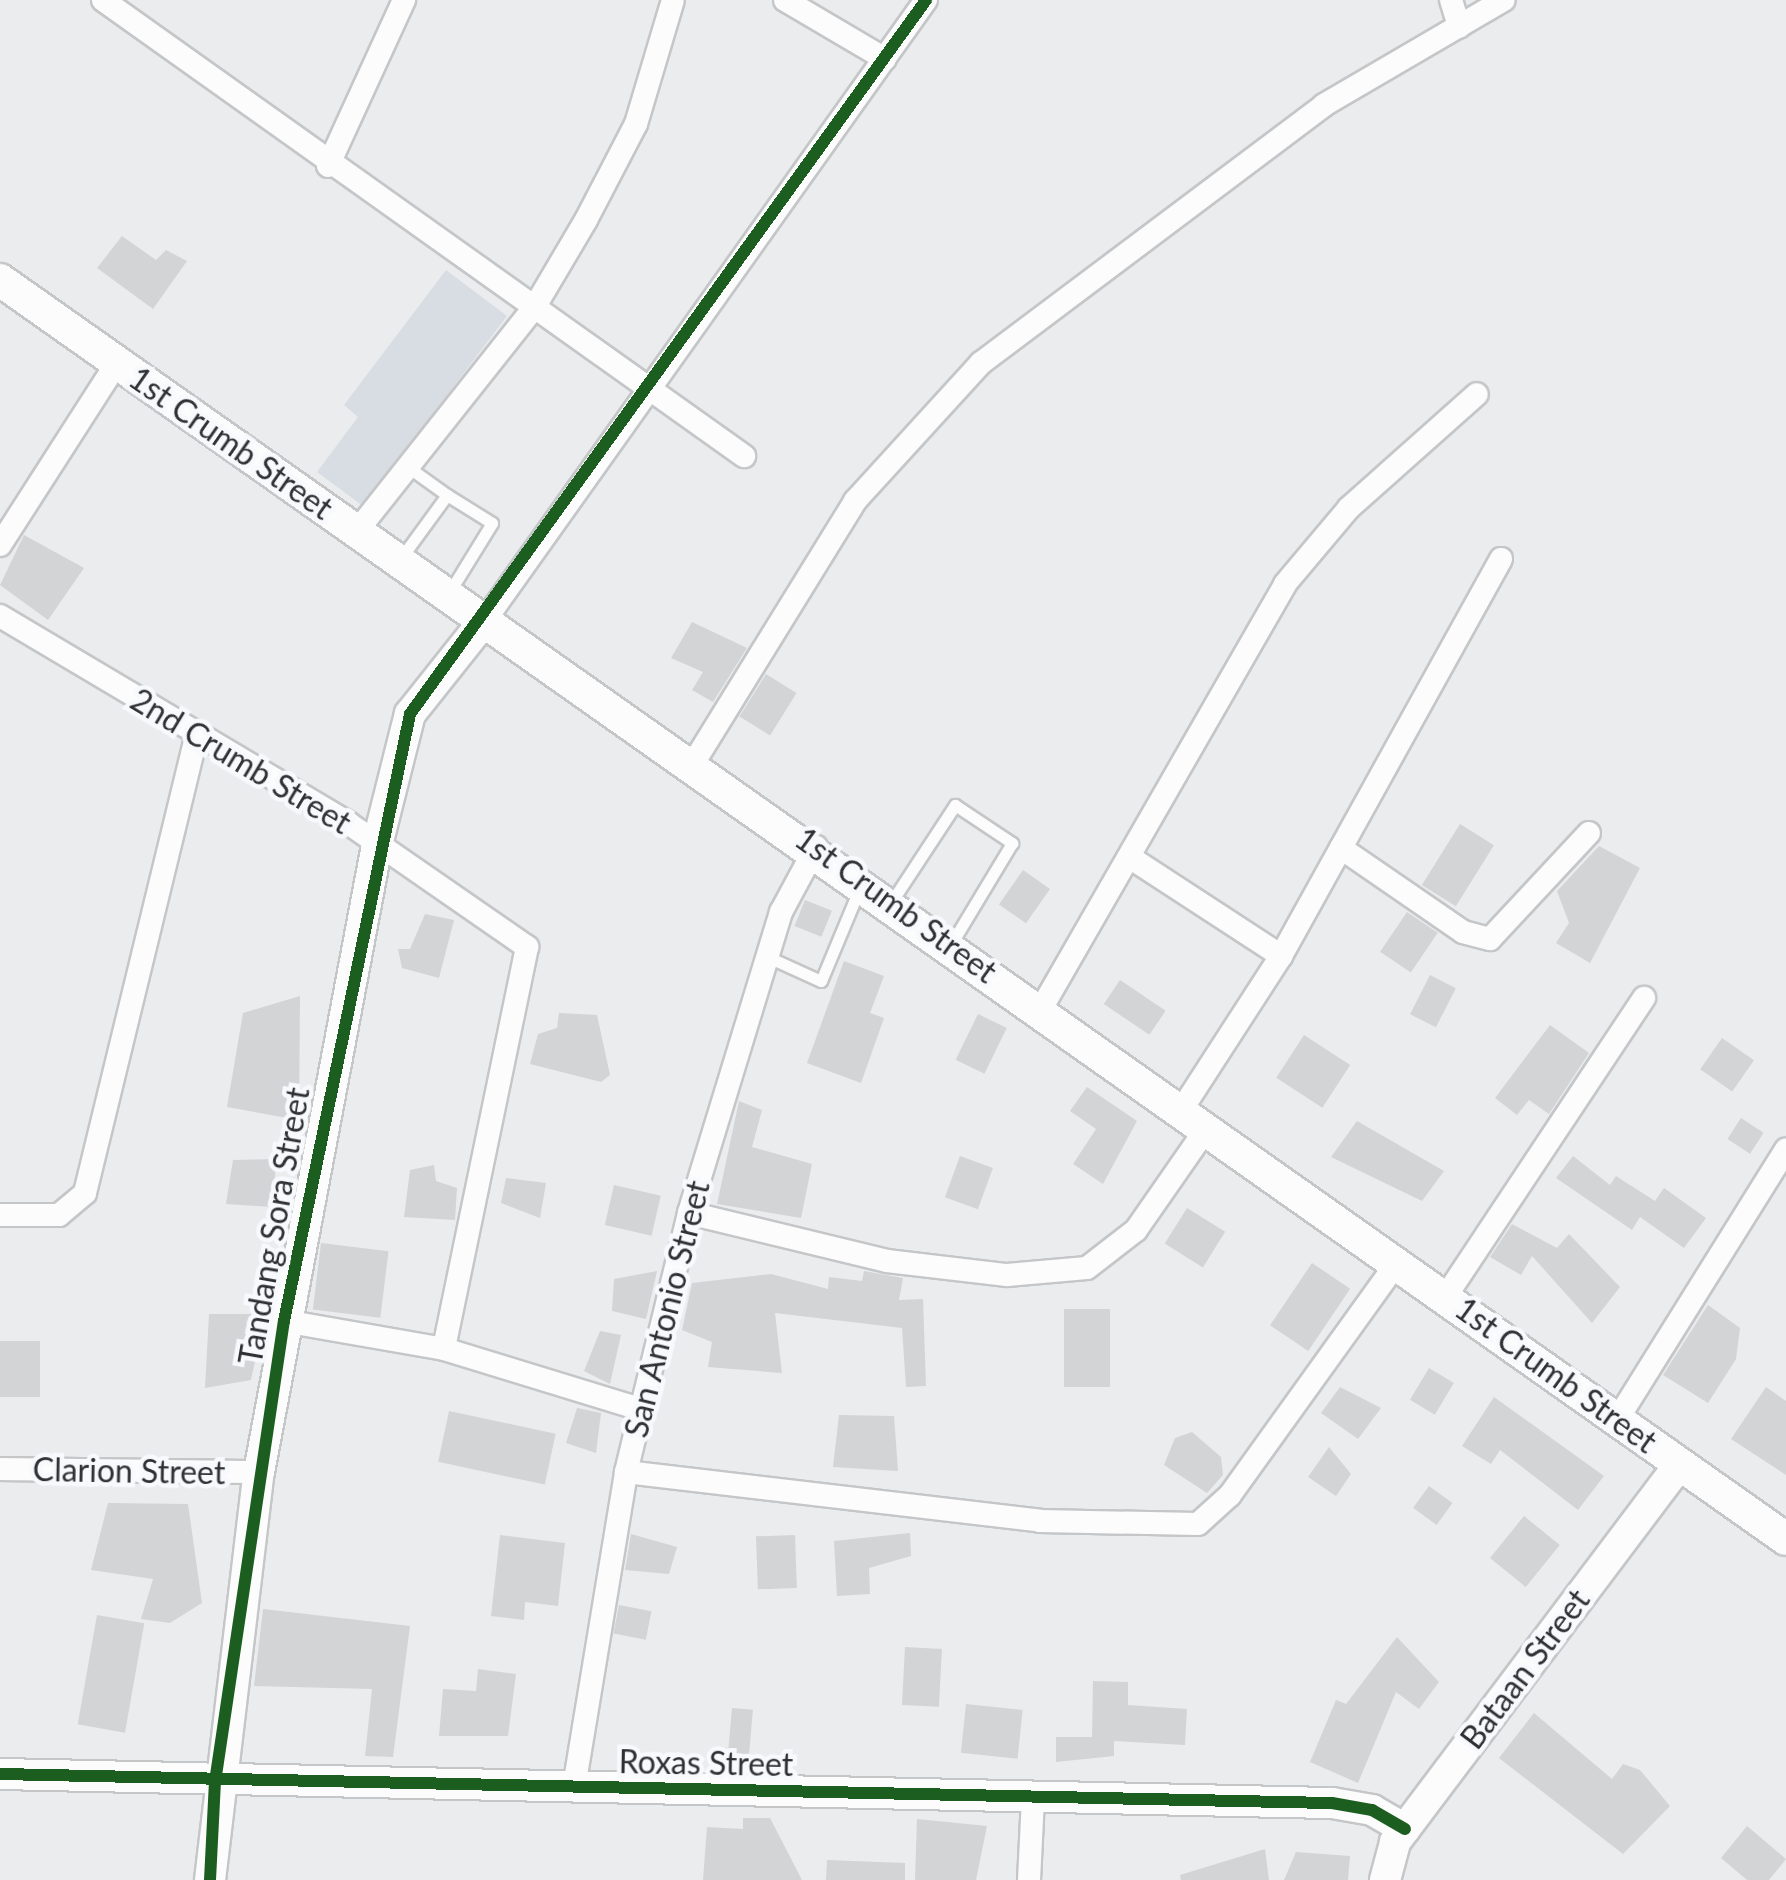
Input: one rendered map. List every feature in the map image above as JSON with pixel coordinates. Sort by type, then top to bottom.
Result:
[{"type":"main road","name":"1st Crumb Street","points":[[0,280],[863,880],[1786,1538]]},
{"type":"street","points":[[103,0],[328,166],[534,308],[649,394],[744,456]]},
{"type":"street","points":[[328,166],[404,0]]},
{"type":"street","points":[[357,531],[534,308],[636,124],[673,0]]},
{"type":"street","points":[[785,0],[885,59]]},
{"type":"street","points":[[488,616],[926,0]]},
{"type":"street","points":[[1450,0],[1459,27]]},
{"type":"street","points":[[694,762],[855,501],[981,363],[1324,105],[1504,0]]},
{"type":"street","points":[[0,545],[117,363]]},
{"type":"street","points":[[1041,1009],[1134,860],[1313,544],[1478,394]]},
{"type":"street","points":[[690,1212],[888,1261],[1008,1275],[1087,1268],[1136,1230],[1281,956],[1501,559]]},
{"type":"street","name":"2nd Crumb Street","points":[[0,616],[377,845],[526,948],[444,1349]]},
{"type":"street","name":"Tandang Sora Street","points":[[210,1880],[215,1782],[258,1472],[377,845],[410,714],[488,616]]},
{"type":"street","points":[[0,1215],[59,1215],[85,1193],[196,736]]},
{"type":"street","points":[[1340,848],[1462,932],[1490,939],[1589,833]]},
{"type":"street","name":"San Antonio Street","points":[[574,1787],[626,1472],[690,1212],[768,957],[816,847]]},
{"type":"street","points":[[1134,860],[1281,956]]},
{"type":"street","points":[[1446,1296],[1644,998]]},
{"type":"street","points":[[1617,1420],[1786,1150]]},
{"type":"street","points":[[626,1472],[1040,1521],[1198,1524],[1230,1495],[1398,1263]]},
{"type":"street","points":[[284,1321],[444,1349],[640,1409]]},
{"type":"street","name":"Bataan Street","points":[[1385,1880],[1405,1829],[1680,1464]]},
{"type":"street","name":"Clarion Street","points":[[0,1469],[258,1472]]},
{"type":"street","name":"Roxas Street","points":[[0,1774],[215,1782],[1332,1803],[1372,1810],[1405,1829]]},
{"type":"street","points":[[1028,1880],[1033,1799]]},
{"type":"lane","points":[[408,467],[492,523],[450,591]]},
{"type":"lane","points":[[401,559],[447,495]]},
{"type":"lane","points":[[892,901],[955,805],[1012,842],[951,944]]},
{"type":"lane","points":[[768,957],[822,981],[863,880]]},
{"type":"shaded area","points":[[446,270],[507,316],[363,506],[317,472],[358,417],[344,405]]},
{"type":"building","points":[[122,236],[156,260],[166,250],[187,261],[153,309],[97,268]]},
{"type":"building","points":[[24,535],[84,568],[48,620],[0,585]]},
{"type":"building","points":[[692,622],[747,648],[713,702],[692,690],[703,672],[671,658]]},
{"type":"building","points":[[766,674],[797,693],[770,735],[740,716]]},
{"type":"building","points":[[1460,824],[1494,845],[1456,906],[1422,885]]},
{"type":"building","points":[[1599,846],[1640,868],[1590,963],[1556,943],[1569,923],[1557,891]]},
{"type":"building","points":[[1023,870],[1050,889],[1026,923],[999,904]]},
{"type":"building","points":[[805,900],[832,911],[821,937],[795,926]]},
{"type":"building","points":[[1407,912],[1438,933],[1411,972],[1380,952]]},
{"type":"building","points":[[425,914],[454,920],[439,978],[402,968],[398,949],[410,949]]},
{"type":"building","points":[[844,961],[884,976],[870,1013],[884,1018],[861,1083],[807,1063]]},
{"type":"building","points":[[1430,975],[1456,988],[1436,1027],[1410,1014]]},
{"type":"building","points":[[1120,980],[1166,1011],[1149,1035],[1104,1004]]},
{"type":"building","points":[[300,996],[299,1120],[227,1107],[243,1013]]},
{"type":"building","points":[[559,1013],[597,1015],[610,1075],[601,1082],[530,1064],[538,1034],[557,1028]]},
{"type":"building","points":[[978,1014],[1007,1028],[984,1074],[956,1060]]},
{"type":"building","points":[[1550,1025],[1589,1053],[1549,1114],[1529,1100],[1517,1115],[1495,1098]]},
{"type":"building","points":[[1304,1035],[1350,1065],[1322,1108],[1276,1078]]},
{"type":"building","points":[[1722,1038],[1754,1060],[1732,1091],[1700,1069]]},
{"type":"building","points":[[1087,1087],[1137,1121],[1103,1184],[1073,1164],[1096,1129],[1070,1111]]},
{"type":"building","points":[[739,1101],[762,1110],[752,1147],[812,1164],[801,1218],[717,1204]]},
{"type":"building","points":[[1741,1118],[1764,1133],[1750,1154],[1727,1139]]},
{"type":"building","points":[[1357,1121],[1444,1171],[1422,1201],[1331,1157]]},
{"type":"building","points":[[960,1156],[993,1168],[978,1209],[945,1197]]},
{"type":"building","points":[[1573,1156],[1610,1185],[1616,1176],[1655,1201],[1664,1188],[1706,1218],[1684,1248],[1640,1217],[1632,1230],[1556,1178]]},
{"type":"building","points":[[277,1159],[271,1207],[226,1204],[233,1160]]},
{"type":"building","points":[[434,1165],[436,1181],[457,1188],[455,1220],[404,1217],[410,1170]]},
{"type":"building","points":[[506,1178],[546,1183],[540,1218],[501,1203]]},
{"type":"building","points":[[614,1185],[661,1196],[652,1236],[605,1225]]},
{"type":"building","points":[[1187,1208],[1225,1232],[1203,1267],[1165,1244]]},
{"type":"building","points":[[1512,1224],[1557,1248],[1569,1234],[1620,1287],[1592,1323],[1532,1256],[1521,1275],[1490,1257]]},
{"type":"building","points":[[321,1243],[388,1251],[380,1318],[313,1310]]},
{"type":"building","points":[[1312,1263],[1350,1289],[1308,1351],[1270,1325]]},
{"type":"building","points":[[657,1271],[646,1319],[612,1311],[614,1279]]},
{"type":"building","points":[[864,1271],[903,1278],[899,1300],[923,1299],[926,1386],[906,1387],[902,1328],[775,1313],[782,1373],[708,1367],[712,1342],[682,1330],[692,1283],[771,1274],[828,1289],[829,1277],[862,1281]]},
{"type":"building","points":[[1708,1305],[1740,1328],[1736,1359],[1708,1403],[1663,1375]]},
{"type":"building","points":[[1064,1309],[1110,1309],[1110,1387],[1064,1387]]},
{"type":"building","points":[[209,1314],[265,1314],[251,1380],[205,1388]]},
{"type":"building","points":[[600,1331],[621,1335],[610,1384],[584,1371]]},
{"type":"building","points":[[0,1341],[40,1341],[40,1397],[0,1397]]},
{"type":"building","points":[[1429,1368],[1454,1383],[1435,1415],[1410,1400]]},
{"type":"building","points":[[1340,1387],[1381,1408],[1358,1439],[1321,1413]]},
{"type":"building","points":[[1766,1387],[1786,1401],[1786,1475],[1731,1439]]},
{"type":"building","points":[[1494,1397],[1604,1476],[1578,1510],[1500,1450],[1491,1464],[1462,1446]]},
{"type":"building","points":[[577,1408],[601,1413],[596,1453],[566,1443]]},
{"type":"building","points":[[449,1411],[556,1434],[545,1485],[438,1462]]},
{"type":"building","points":[[839,1415],[894,1416],[898,1471],[833,1467]]},
{"type":"building","points":[[1192,1432],[1221,1457],[1223,1475],[1207,1493],[1164,1465],[1175,1438]]},
{"type":"building","points":[[1329,1447],[1351,1474],[1336,1496],[1308,1477]]},
{"type":"building","points":[[1429,1486],[1452,1503],[1437,1525],[1413,1508]]},
{"type":"building","points":[[108,1503],[188,1504],[202,1603],[170,1623],[141,1619],[153,1579],[91,1570]]},
{"type":"building","points":[[1524,1516],[1560,1545],[1526,1587],[1490,1558]]},
{"type":"building","points":[[910,1533],[911,1556],[869,1568],[870,1594],[837,1596],[834,1541]]},
{"type":"building","points":[[631,1534],[677,1547],[669,1574],[625,1570]]},
{"type":"building","points":[[500,1535],[565,1543],[558,1606],[525,1602],[524,1620],[491,1616]]},
{"type":"building","points":[[795,1535],[797,1588],[758,1589],[756,1536]]},
{"type":"building","points":[[619,1605],[651,1611],[646,1640],[613,1633]]},
{"type":"building","points":[[263,1609],[410,1626],[393,1757],[365,1756],[372,1689],[254,1686]]},
{"type":"building","points":[[97,1615],[144,1623],[125,1733],[78,1724]]},
{"type":"building","points":[[1397,1637],[1439,1682],[1419,1709],[1396,1692],[1358,1783],[1310,1762],[1336,1700],[1346,1704]]},
{"type":"building","points":[[905,1647],[942,1649],[939,1707],[902,1705]]},
{"type":"building","points":[[478,1669],[516,1674],[508,1736],[439,1736],[443,1689],[476,1691]]},
{"type":"building","points":[[1093,1681],[1128,1682],[1128,1705],[1187,1709],[1185,1745],[1114,1741],[1114,1756],[1056,1762],[1056,1737],[1092,1737]]},
{"type":"building","points":[[966,1704],[1023,1710],[1018,1759],[961,1753]]},
{"type":"building","points":[[732,1708],[753,1710],[749,1755],[728,1753]]},
{"type":"building","points":[[1534,1713],[1612,1779],[1623,1764],[1640,1770],[1670,1806],[1623,1854],[1499,1758]]},
{"type":"building","points":[[743,1818],[770,1818],[802,1880],[703,1880],[707,1827],[743,1829]]},
{"type":"building","points":[[917,1819],[987,1826],[976,1880],[915,1880]]},
{"type":"building","points":[[1747,1826],[1786,1859],[1769,1880],[1747,1880],[1721,1858]]},
{"type":"building","points":[[1265,1849],[1269,1880],[1181,1880],[1180,1875]]},
{"type":"building","points":[[1296,1852],[1350,1856],[1348,1880],[1284,1880]]},
{"type":"building","points":[[827,1860],[905,1863],[905,1880],[826,1880]]},
{"type":"cycle path","points":[[210,1880],[215,1782],[284,1321],[410,714],[926,0]]},
{"type":"cycle path","points":[[0,1774],[1332,1803],[1372,1810],[1405,1829]]}]
